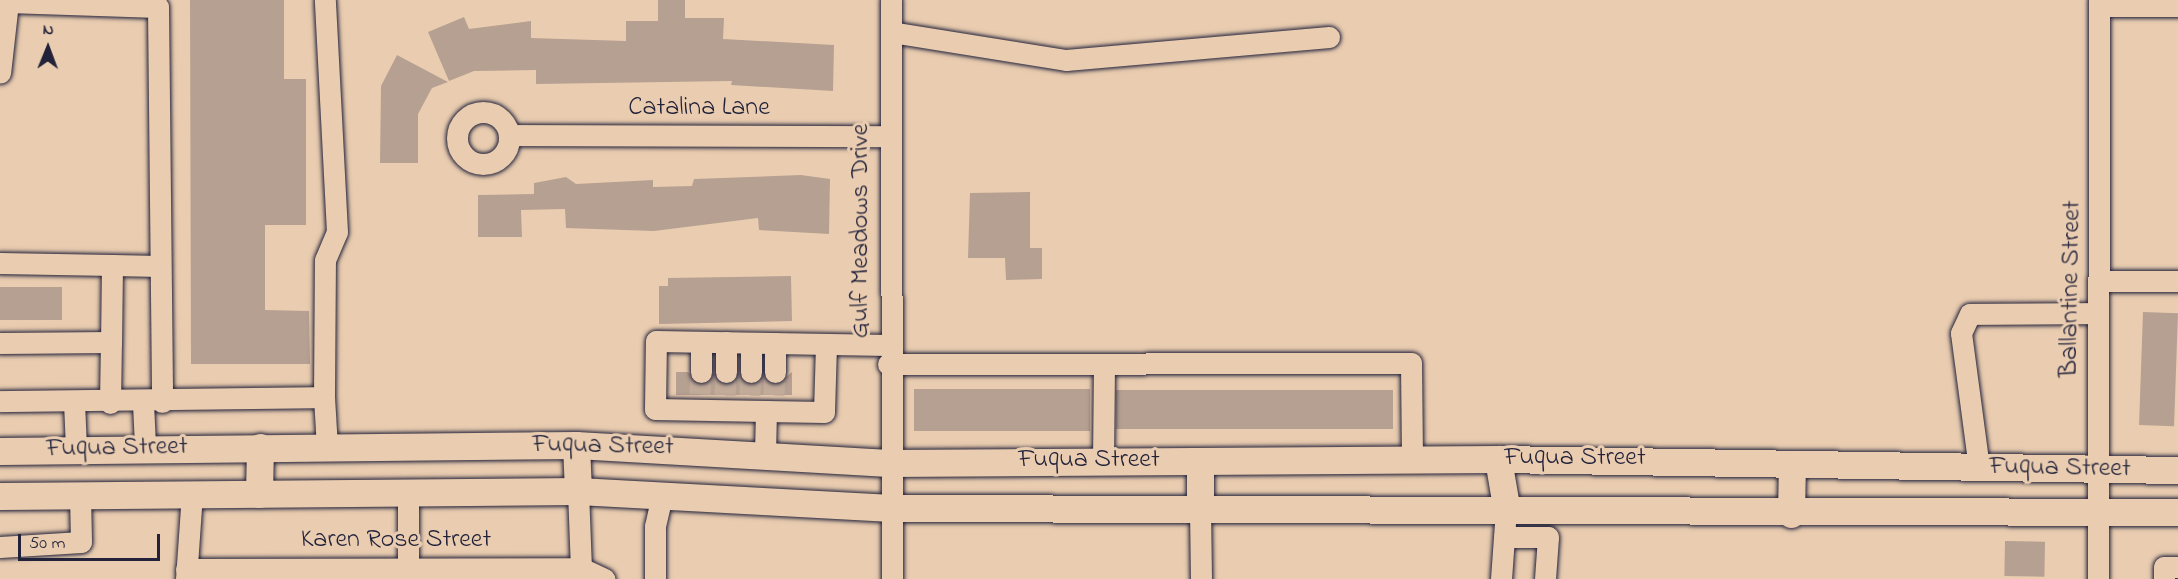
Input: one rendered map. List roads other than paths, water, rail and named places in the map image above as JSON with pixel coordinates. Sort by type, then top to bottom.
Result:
[{"type":"main road","name":"Fuqua Street","points":[[0,451],[145,446],[576,445],[765,454],[888,463],[1498,459],[1905,468],[2178,470]]},
{"type":"main road","points":[[576,445],[578,491]]},
{"type":"main road","points":[[259,494],[260,447]]},
{"type":"main road","points":[[1498,459],[1506,506]]},
{"type":"main road","points":[[1200,461],[1200,508]]},
{"type":"main road","points":[[1791,514],[1792,465]]},
{"type":"main road","name":"Fuqua Street","points":[[0,496],[578,491],[892,508],[1506,506],[1791,514],[2178,512]]},
{"type":"street","points":[[325,0],[337,232],[325,260],[324,397],[327,447]]},
{"type":"street","name":"Gulf Meadows Drive","points":[[891,0],[888,136],[888,463],[892,508],[892,579]]},
{"type":"street","points":[[0,73],[4,2],[158,7],[160,266],[153,402],[145,446]]},
{"type":"street","points":[[2099,3],[2178,6]]},
{"type":"street","name":"Ballantine Street","points":[[2098,579],[2096,470],[2099,3]]},
{"type":"street","points":[[891,32],[1066,60],[1329,37]]},
{"type":"street","name":"Catalina Lane","points":[[510,135],[888,136]]},
{"type":"street","points":[[0,263],[160,266]]},
{"type":"street","points":[[110,403],[112,265]]},
{"type":"street","points":[[2099,281],[2178,281]]},
{"type":"street","points":[[1979,468],[1961,333],[1970,314],[2098,314]]},
{"type":"street","points":[[826,344],[824,412],[763,405],[700,402],[655,409],[656,341],[826,344],[888,355],[1104,364],[1411,363],[1412,459]]},
{"type":"street","points":[[0,343],[111,342]]},
{"type":"street","points":[[701,342],[701,372]]},
{"type":"street","points":[[726,342],[726,372]]},
{"type":"street","points":[[751,342],[751,372]]},
{"type":"street","points":[[775,343],[775,372]]},
{"type":"street","points":[[1103,461],[1104,364]]},
{"type":"street","points":[[0,401],[110,403],[324,397]]},
{"type":"street","points":[[74,402],[76,447]]},
{"type":"street","points":[[763,405],[765,454]]},
{"type":"street","points":[[578,491],[581,568]]},
{"type":"street","points":[[186,574],[192,494]]},
{"type":"street","points":[[408,494],[408,568]]},
{"type":"street","points":[[0,547],[81,542],[80,495]]},
{"type":"street","points":[[655,579],[655,526],[662,496]]},
{"type":"street","points":[[1501,579],[1506,506]]},
{"type":"street","points":[[1200,508],[1201,579]]},
{"type":"street","points":[[1504,537],[1548,537],[1545,579]]},
{"type":"street","points":[[2164,579],[2164,567],[2178,567]]},
{"type":"street","name":"Karen Rose Street","points":[[186,574],[408,568],[581,568],[604,577]]},
{"type":"tunnel","points":[[700,394],[701,372]]},
{"type":"tunnel","points":[[725,395],[726,372]]},
{"type":"tunnel","points":[[750,395],[751,372]]},
{"type":"tunnel","points":[[774,395],[775,372]]}]
